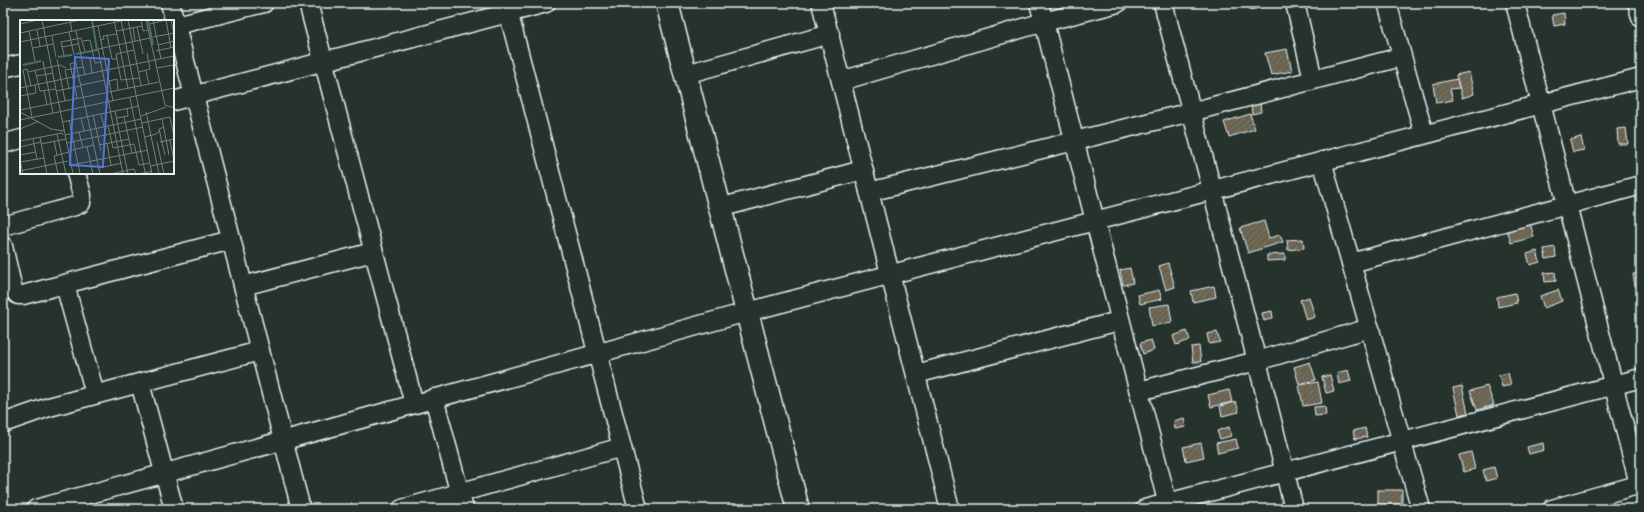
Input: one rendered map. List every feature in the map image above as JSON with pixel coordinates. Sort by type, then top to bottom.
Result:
[{"type":"street","points":[[170,3],[173,20]]},
{"type":"street","points":[[264,3],[174,26],[232,240],[301,509]]},
{"type":"street","points":[[308,3],[414,404]]},
{"type":"street","points":[[174,101],[324,63],[507,8],[546,3]]},
{"type":"street","points":[[667,3],[798,509]]},
{"type":"street","points":[[821,3],[950,509]]},
{"type":"street","points":[[1038,3],[1168,506]]},
{"type":"street","points":[[841,81],[1044,22],[1118,3]]},
{"type":"street","points":[[1164,3],[1294,509]]},
{"type":"street","points":[[1295,3],[1313,79]]},
{"type":"street","points":[[1387,3],[1424,134]]},
{"type":"street","points":[[1515,3],[1612,386],[1640,484],[1552,509]]},
{"type":"street","points":[[1637,3],[1641,17]]},
{"type":"street","points":[[507,8],[638,509]]},
{"type":"street","points":[[686,74],[830,34]]},
{"type":"street","points":[[869,192],[1191,112],[1401,56]]},
{"type":"street","points":[[3,68],[20,64]]},
{"type":"street","points":[[36,509],[75,504],[165,474],[284,440],[747,312],[1641,78]]},
{"type":"street","points":[[3,144],[20,139]]},
{"type":"street","points":[[1322,161],[1421,509]]},
{"type":"street","points":[[719,208],[863,170]]},
{"type":"street","points":[[3,226],[81,203],[82,195],[76,174]]},
{"type":"street","points":[[1351,263],[1641,185]]},
{"type":"street","points":[[3,246],[13,290],[18,295],[23,295],[232,240]]},
{"type":"street","points":[[244,286],[374,252]]},
{"type":"street","points":[[65,285],[95,394]]},
{"type":"street","points":[[916,374],[1119,321]]},
{"type":"street","points":[[1139,391],[1257,361],[1370,328]]},
{"type":"street","points":[[3,422],[95,394],[260,351]]},
{"type":"street","points":[[1145,509],[1168,506],[1284,472],[1641,378]]},
{"type":"street","points":[[140,383],[174,509]]},
{"type":"street","points":[[434,398],[462,501]]},
{"type":"street","points":[[402,509],[462,501],[622,447]]},
{"type":"building","points":[[1249,3],[1268,3],[1269,6],[1250,10]]},
{"type":"building","points":[[1564,13],[1565,24],[1554,26],[1552,15]]},
{"type":"building","points":[[1287,49],[1292,71],[1271,75],[1265,53]]},
{"type":"building","points":[[1469,72],[1474,94],[1462,98],[1456,75]]},
{"type":"building","points":[[1457,79],[1459,88],[1450,89],[1453,100],[1436,103],[1433,84]]},
{"type":"building","points":[[1260,103],[1261,112],[1252,114],[1251,104]]},
{"type":"building","points":[[1250,114],[1255,129],[1229,137],[1224,122]]},
{"type":"building","points":[[1626,128],[1628,144],[1618,144],[1617,129]]},
{"type":"building","points":[[1581,137],[1584,150],[1573,152],[1570,140]]},
{"type":"building","points":[[1264,221],[1269,238],[1280,235],[1283,242],[1248,253],[1240,228]]},
{"type":"building","points":[[1530,223],[1534,237],[1511,243],[1507,229]]},
{"type":"building","points":[[1303,239],[1304,248],[1288,250],[1287,240]]},
{"type":"building","points":[[1555,247],[1556,257],[1546,259],[1544,249]]},
{"type":"building","points":[[1537,251],[1540,262],[1530,265],[1527,254]]},
{"type":"building","points":[[1285,254],[1285,260],[1267,261],[1267,255]]},
{"type":"building","points":[[1168,263],[1175,287],[1166,290],[1159,266]]},
{"type":"building","points":[[1130,268],[1133,283],[1123,285],[1120,270]]},
{"type":"building","points":[[1555,272],[1556,281],[1545,282],[1544,273]]},
{"type":"building","points":[[1641,273],[1641,285],[1635,286],[1633,274]]},
{"type":"building","points":[[1214,286],[1216,297],[1193,302],[1191,291]]},
{"type":"building","points":[[1159,290],[1162,299],[1140,304],[1138,295]]},
{"type":"building","points":[[1558,290],[1562,301],[1544,308],[1540,296]]},
{"type":"building","points":[[1515,293],[1517,303],[1498,307],[1497,297]]},
{"type":"building","points":[[1309,297],[1315,317],[1306,320],[1300,300]]},
{"type":"building","points":[[1169,304],[1172,322],[1152,326],[1149,307]]},
{"type":"building","points":[[1272,311],[1273,318],[1264,321],[1262,313]]},
{"type":"building","points":[[1187,331],[1190,340],[1176,345],[1173,336]]},
{"type":"building","points":[[1217,332],[1220,342],[1209,344],[1207,334]]},
{"type":"building","points":[[1151,340],[1154,350],[1143,354],[1140,343]]},
{"type":"building","points":[[1199,346],[1201,362],[1193,362],[1191,347]]},
{"type":"building","points":[[1310,362],[1316,380],[1299,384],[1294,367]]},
{"type":"building","points":[[1348,370],[1351,381],[1339,384],[1337,373]]},
{"type":"building","points":[[1508,373],[1511,385],[1502,387],[1499,375]]},
{"type":"building","points":[[1330,375],[1334,391],[1326,393],[1322,377]]},
{"type":"building","points":[[1318,382],[1322,403],[1303,406],[1299,385]]},
{"type":"building","points":[[1462,386],[1468,413],[1459,415],[1453,388]]},
{"type":"building","points":[[1487,386],[1494,405],[1477,410],[1470,391]]},
{"type":"building","points":[[1229,390],[1232,402],[1211,407],[1208,395]]},
{"type":"building","points":[[1236,402],[1239,412],[1222,416],[1220,406]]},
{"type":"building","points":[[1325,406],[1326,415],[1315,416],[1314,407]]},
{"type":"building","points":[[1184,418],[1186,427],[1175,429],[1174,421]]},
{"type":"building","points":[[1229,427],[1231,436],[1220,439],[1217,431]]},
{"type":"building","points":[[1365,428],[1367,437],[1355,439],[1353,431]]},
{"type":"building","points":[[1236,439],[1238,448],[1218,453],[1216,443]]},
{"type":"building","points":[[1201,443],[1204,457],[1186,461],[1183,447]]},
{"type":"building","points":[[1543,443],[1544,450],[1529,454],[1527,447]]},
{"type":"building","points":[[1471,452],[1475,469],[1464,472],[1459,455]]},
{"type":"building","points":[[1494,467],[1497,478],[1486,481],[1483,470]]},
{"type":"building","points":[[1378,490],[1402,490],[1402,504],[1378,504]]}]
